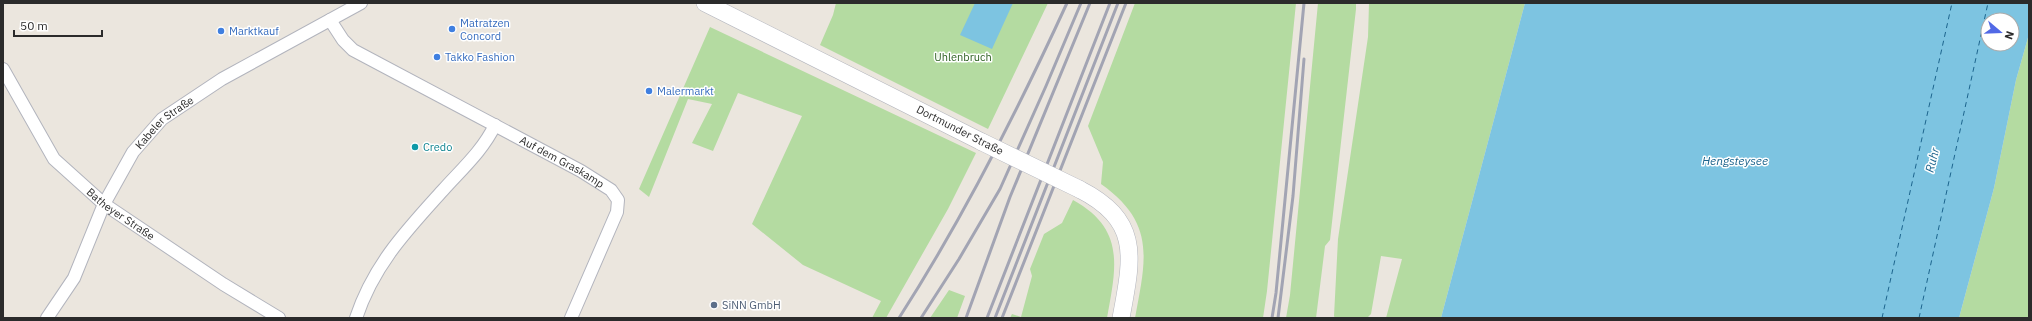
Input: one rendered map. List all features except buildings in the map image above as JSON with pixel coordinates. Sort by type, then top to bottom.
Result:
[{"type":"main road","name":"Dortmunder Straße","points":[[705,3],[1091,196],[1113,213],[1125,232],[1130,258],[1120,318]]},
{"type":"street","name":"Kabeler Straße","points":[[47,318],[74,278],[104,204],[133,152],[162,118],[222,78],[361,3]]},
{"type":"street","name":"Auf dem Graskamp","points":[[330,20],[343,40],[353,50],[495,125],[611,190],[618,200],[617,212],[608,236],[571,318]]},
{"type":"street","name":"Batheyer Straße","points":[[3,69],[54,159],[104,204],[223,284],[279,318]]},
{"type":"street","points":[[356,318],[377,271],[391,250],[413,222],[481,149],[495,125]]},
{"type":"green space","name":"Uhlenbruch","points":[[836,3],[1048,3],[988,129],[820,45],[833,15]]},
{"type":"green space","points":[[1135,3],[1296,3],[1263,318],[1135,318],[1144,260],[1143,244],[1139,228],[1131,213],[1119,199],[1101,184],[1103,162],[1088,126]]},
{"type":"green space","points":[[1318,3],[1356,3],[1356,9],[1330,240],[1325,246],[1316,318],[1286,318],[1290,295]]},
{"type":"green space","points":[[1369,3],[1525,3],[1441,318],[1386,318],[1402,259],[1381,256],[1371,314],[1367,318],[1335,318],[1334,316],[1338,239],[1368,37]]},
{"type":"green space","points":[[710,27],[976,153],[948,209],[886,318],[872,318],[881,301],[803,265],[752,224],[802,116],[738,93],[713,151],[692,143],[712,104],[688,99],[649,197],[639,189]]},
{"type":"green space","points":[[2029,34],[2029,318],[1959,318],[1994,188],[2016,80]]},
{"type":"green space","points":[[1073,200],[1090,211],[1102,224],[1109,237],[1113,251],[1114,266],[1113,283],[1107,318],[1010,318],[1012,314],[1021,317],[1032,276],[1030,269],[1044,234],[1062,223]]},
{"type":"green space","points":[[949,290],[965,296],[957,318],[930,318]]},
{"type":"water","points":[[975,3],[1013,3],[992,49],[960,35]]},
{"type":"water","name":"Hengsteysee","points":[[1525,3],[2029,3],[2029,34],[2016,80],[1994,188],[1959,318],[1441,318]]},
{"type":"ferry route","points":[[1882,318],[1952,3]]},
{"type":"ferry route","points":[[1919,318],[1988,3]]},
{"type":"railway","points":[[899,318],[946,242],[989,164],[1067,3]]},
{"type":"railway","points":[[921,318],[959,259],[1000,189],[1081,3]]},
{"type":"railway","points":[[966,318],[1010,197],[1090,3]]},
{"type":"railway","points":[[987,318],[1110,3]]},
{"type":"railway","points":[[995,318],[1118,3]]},
{"type":"railway","points":[[1002,318],[1126,3]]},
{"type":"railway","points":[[1272,318],[1276,293],[1304,3]]},
{"type":"railway","points":[[1278,318],[1293,196],[1304,59]]},
{"type":"place","name":"Matratzen Concord","points":[[452,29]]},
{"type":"place","name":"Marktkauf","points":[[221,31]]},
{"type":"place","name":"Takko Fashion","points":[[437,57]]},
{"type":"place","name":"Malermarkt","points":[[649,91]]},
{"type":"place","name":"Credo","points":[[415,147]]},
{"type":"place","name":"SiNN GmbH","points":[[714,305]]},
{"type":"water label","name":"Ruhr","points":[[1932,160]]}]
